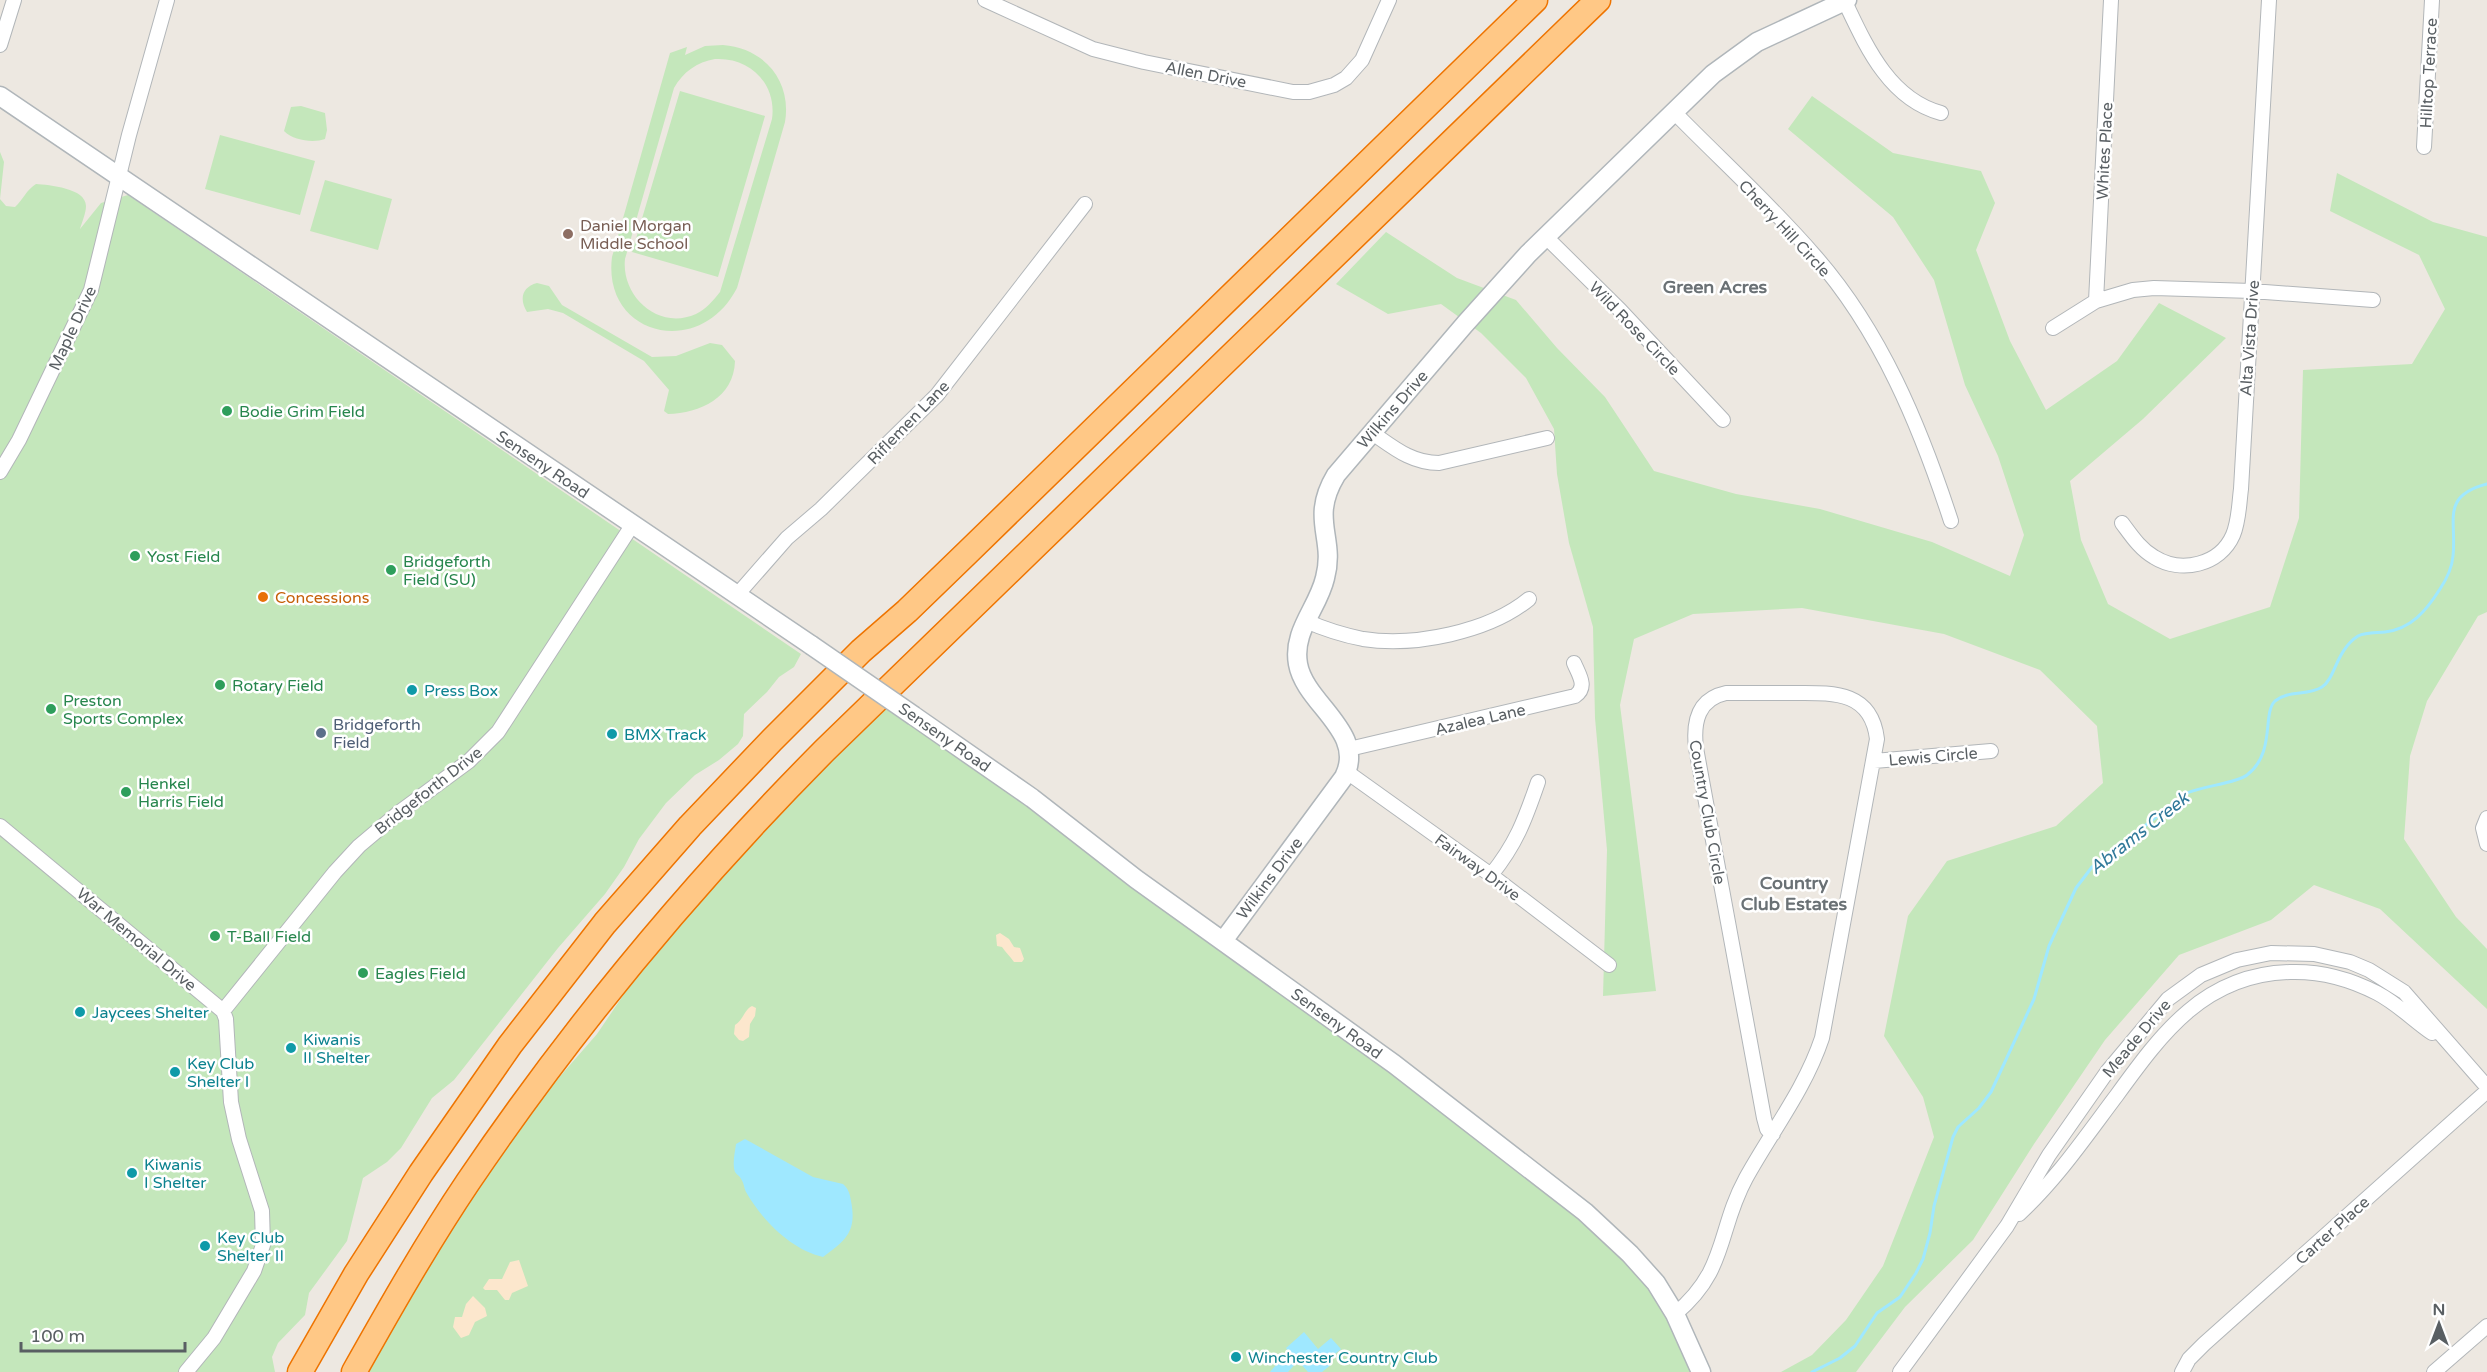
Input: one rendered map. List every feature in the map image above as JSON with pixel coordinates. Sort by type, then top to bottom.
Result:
[{"type":"highway","points":[[300,1372],[384,1229],[465,1108],[556,984],[690,826],[861,651],[953,567],[1534,0]]},
{"type":"highway","points":[[354,1372],[445,1218],[550,1065],[629,965],[726,854],[825,750],[1598,0]]},
{"type":"main road","name":"Wilkins Drive","points":[[1349,749],[1342,733],[1301,674],[1297,659],[1298,643],[1326,577],[1327,549],[1322,522],[1324,498],[1336,475],[1465,324],[1546,237],[1713,74],[1757,42],[1846,1]]},
{"type":"main road","name":"Senseny Road","points":[[0,96],[914,716],[1032,798],[1136,879],[1394,1064],[1585,1212],[1642,1267],[1656,1283],[1675,1314],[1701,1372]]},
{"type":"main road","points":[[1347,772],[1349,749]]},
{"type":"main road","name":"Wilkins Drive","points":[[1223,941],[1347,772]]},
{"type":"street","points":[[0,45],[14,0]]},
{"type":"street","name":"Maple Drive","points":[[0,472],[19,440],[87,300],[98,270],[129,135],[167,0]]},
{"type":"street","name":"Allen Drive","points":[[985,0],[1093,49],[1293,93],[1309,93],[1334,85],[1355,68],[1389,0]]},
{"type":"street","name":"Whites Place","points":[[2096,301],[2112,0]]},
{"type":"street","name":"Alta Vista Drive","points":[[2122,523],[2149,554],[2178,566],[2205,562],[2216,557],[2232,537],[2236,526],[2241,489],[2269,0]]},
{"type":"street","name":"Hilltop Terrace","points":[[2424,147],[2432,0]]},
{"type":"street","points":[[1846,1],[1868,51],[1887,77],[1912,99],[1929,110],[1941,113]]},
{"type":"street","name":"Cherry Hill Circle","points":[[1674,112],[1814,254],[1857,311],[1900,388],[1925,446],[1951,521]]},
{"type":"street","name":"Riflemen Lane","points":[[736,595],[787,538],[821,509],[937,395],[1084,204]]},
{"type":"street","name":"Wild Rose Circle","points":[[1546,237],[1723,420]]},
{"type":"street","points":[[2053,328],[2096,301],[2114,295],[2154,288],[2252,291],[2373,300]]},
{"type":"street","points":[[1371,432],[1406,456],[1429,463],[1439,463],[1547,438]]},
{"type":"street","name":"Bridgeforth Drive","points":[[223,1011],[335,872],[359,846],[397,814],[469,761],[498,732],[633,525]]},
{"type":"street","points":[[1306,621],[1341,634],[1364,639],[1406,641],[1476,627],[1517,609],[1529,599]]},
{"type":"street","name":"Azalea Lane","points":[[1349,749],[1575,696],[1582,689],[1582,684],[1575,663]]},
{"type":"street","name":"Country Club Circle","points":[[1675,1314],[1689,1302],[1713,1270],[1745,1179],[1773,1134],[1804,1083],[1822,1038],[1877,739],[1872,720],[1859,703],[1839,694],[1726,693],[1704,704],[1695,721],[1696,748],[1764,1118],[1767,1129],[1773,1134]]},
{"type":"street","name":"Lewis Circle","points":[[1874,761],[1991,751]]},
{"type":"street","name":"Fairway Drive","points":[[1347,772],[1491,874],[1608,964]]},
{"type":"street","points":[[1491,874],[1509,852],[1524,824],[1538,782]]},
{"type":"street","points":[[2487,818],[2483,828],[2487,844]]},
{"type":"street","name":"War Memorial Drive","points":[[0,826],[223,1011]]},
{"type":"street","name":"Meade Drive","points":[[1900,1372],[2007,1226],[2073,1119],[2106,1072],[2147,1021],[2184,986],[2221,966],[2254,956],[2292,952],[2330,956],[2369,970],[2404,992],[2487,1089]]},
{"type":"street","name":"Meade Drive","points":[[2007,1226],[2037,1198],[2063,1168],[2155,1043],[2192,1006],[2225,987],[2244,980],[2281,972],[2301,972],[2339,978],[2379,993],[2446,1043]]},
{"type":"street","points":[[186,1372],[214,1338],[254,1271],[263,1245],[262,1212],[234,1121],[229,1085],[228,1029],[223,1011]]},
{"type":"street","name":"Carter Place","points":[[2182,1372],[2189,1359],[2204,1344],[2487,1089]]},
{"type":"street","points":[[2434,1372],[2487,1326]]},
{"type":"green space","points":[[705,46],[738,47],[762,60],[772,69],[784,93],[785,122],[737,288],[721,311],[700,325],[679,331],[657,329],[637,321],[622,305],[613,284],[612,257],[670,53],[687,47],[685,55]],"holes":[[[708,60],[728,60],[750,68],[765,84],[770,95],[772,119],[720,292],[696,314],[682,318],[668,318],[645,307],[636,297],[625,273],[625,259],[674,88],[682,77],[696,65]]]},
{"type":"green space","points":[[680,91],[765,116],[718,277],[632,252]]},
{"type":"green space","points":[[1812,96],[1893,153],[1981,171],[1995,203],[1976,250],[2010,341],[2046,410],[2117,361],[2159,303],[2226,338],[2143,419],[2070,481],[2081,540],[2108,604],[2170,639],[2270,607],[2299,518],[2303,370],[2412,364],[2445,309],[2419,255],[2330,211],[2337,173],[2433,222],[2487,237],[2487,612],[2478,616],[2427,701],[2410,756],[2404,839],[2456,917],[2487,949],[2487,1009],[2380,909],[2314,885],[2271,920],[2179,955],[2105,1040],[2034,1144],[1973,1240],[1905,1307],[1856,1372],[1781,1372],[1812,1355],[1846,1320],[1883,1266],[1934,1137],[1923,1097],[1884,1036],[1908,916],[1947,861],[2056,826],[2103,783],[2097,726],[2040,670],[1944,634],[1802,608],[1693,614],[1634,639],[1620,705],[1656,991],[1603,996],[1607,850],[1595,718],[1593,627],[1569,543],[1557,474],[1554,429],[1526,378],[1481,333],[1441,304],[1388,314],[1336,284],[1386,232],[1457,278],[1516,300],[1557,348],[1605,397],[1654,471],[1736,494],[1820,509],[1932,542],[2010,576],[2024,535],[1998,456],[1965,385],[1934,280],[1893,217],[1788,129]]},
{"type":"green space","points":[[301,106],[325,113],[327,130],[325,139],[304,140],[284,131],[291,107]]},
{"type":"green space","points":[[220,135],[315,161],[300,215],[205,189]]},
{"type":"green space","points":[[0,152],[4,162],[0,199]]},
{"type":"green space","points":[[325,180],[392,199],[378,250],[310,231]]},
{"type":"green space","points":[[36,184],[74,191],[84,200],[86,206],[80,229],[101,203],[128,195],[801,654],[794,667],[779,677],[744,714],[743,736],[738,744],[719,760],[695,775],[666,803],[639,839],[624,867],[605,894],[558,948],[454,1080],[432,1098],[401,1148],[387,1162],[363,1178],[347,1241],[309,1293],[305,1315],[278,1343],[272,1357],[275,1372],[0,1372],[0,199],[6,206],[15,207]]},
{"type":"green space","points":[[537,283],[549,286],[562,305],[652,357],[676,356],[710,343],[722,345],[735,361],[729,385],[722,394],[703,407],[668,414],[664,411],[669,390],[644,361],[563,313],[548,309],[527,312],[523,303],[523,294],[528,287]]},
{"type":"green space","name":"Winchester Country Club","points":[[883,696],[1032,798],[1630,1254],[1700,1372],[354,1372],[467,1183],[597,1034],[700,882]]},
{"type":"sand","points":[[1000,933],[1009,939],[1014,947],[1020,948],[1024,959],[1022,962],[1014,962],[1002,947],[997,946],[996,935]]},
{"type":"sand","points":[[752,1006],[756,1008],[755,1016],[750,1024],[749,1037],[743,1041],[739,1040],[734,1034],[735,1025]]},
{"type":"sand","points":[[519,1260],[528,1286],[512,1293],[509,1300],[505,1300],[497,1290],[483,1288],[489,1279],[502,1279],[510,1262]]},
{"type":"sand","points":[[473,1296],[485,1308],[487,1316],[475,1322],[469,1335],[461,1338],[453,1327],[455,1317],[462,1317],[466,1304]]},
{"type":"water","points":[[745,1139],[813,1177],[843,1184],[847,1188],[852,1212],[851,1228],[844,1240],[823,1257],[789,1241],[769,1223],[753,1203],[734,1169],[736,1144]]},
{"type":"water","points":[[1304,1332],[1318,1349],[1331,1338],[1341,1349],[1328,1360],[1332,1364],[1322,1372],[1308,1372],[1298,1361],[1288,1372],[1270,1372],[1288,1351],[1286,1348]]},
{"type":"waterway","name":"Abrams Creek","points":[[1812,1372],[1840,1358],[1855,1346],[1877,1313],[1900,1297],[1916,1273],[1923,1259],[1934,1206],[1953,1137],[1958,1127],[1979,1108],[1991,1092],[2034,999],[2049,946],[2076,888],[2092,867],[2187,793],[2247,775],[2262,756],[2269,715],[2275,701],[2286,695],[2322,687],[2330,678],[2340,656],[2358,636],[2394,630],[2417,618],[2435,597],[2448,574],[2453,556],[2453,521],[2457,503],[2462,495],[2487,484]]},
{"type":"place","name":"Daniel Morgan Middle School","points":[[568,234]]},
{"type":"place","name":"Bodie Grim Field","points":[[227,411]]},
{"type":"place","name":"Yost Field","points":[[135,556]]},
{"type":"place","name":"Bridgeforth Field (SU)","points":[[391,570]]},
{"type":"place","name":"Concessions","points":[[263,597]]},
{"type":"place","name":"Rotary Field","points":[[220,685]]},
{"type":"place","name":"Press Box","points":[[412,690]]},
{"type":"place","name":"Preston Sports Complex","points":[[51,709]]},
{"type":"place","name":"Bridgeforth Field","points":[[321,733]]},
{"type":"place","name":"BMX Track","points":[[612,734]]},
{"type":"place","name":"Henkel Harris Field","points":[[126,792]]},
{"type":"place","name":"T-Ball Field","points":[[215,936]]},
{"type":"place","name":"Eagles Field","points":[[363,973]]},
{"type":"place","name":"Jaycees Shelter","points":[[80,1012]]},
{"type":"place","name":"Kiwanis II Shelter","points":[[291,1048]]},
{"type":"place","name":"Key Club Shelter I","points":[[175,1072]]},
{"type":"place","name":"Kiwanis I Shelter","points":[[132,1173]]},
{"type":"place","name":"Key Club Shelter II","points":[[205,1246]]},
{"type":"place","name":"Winchester Country Club","points":[[1236,1357]]},
{"type":"district","name":"Green Acres","points":[[1715,287]]},
{"type":"district","name":"Country Club Estates","points":[[1794,893]]}]
